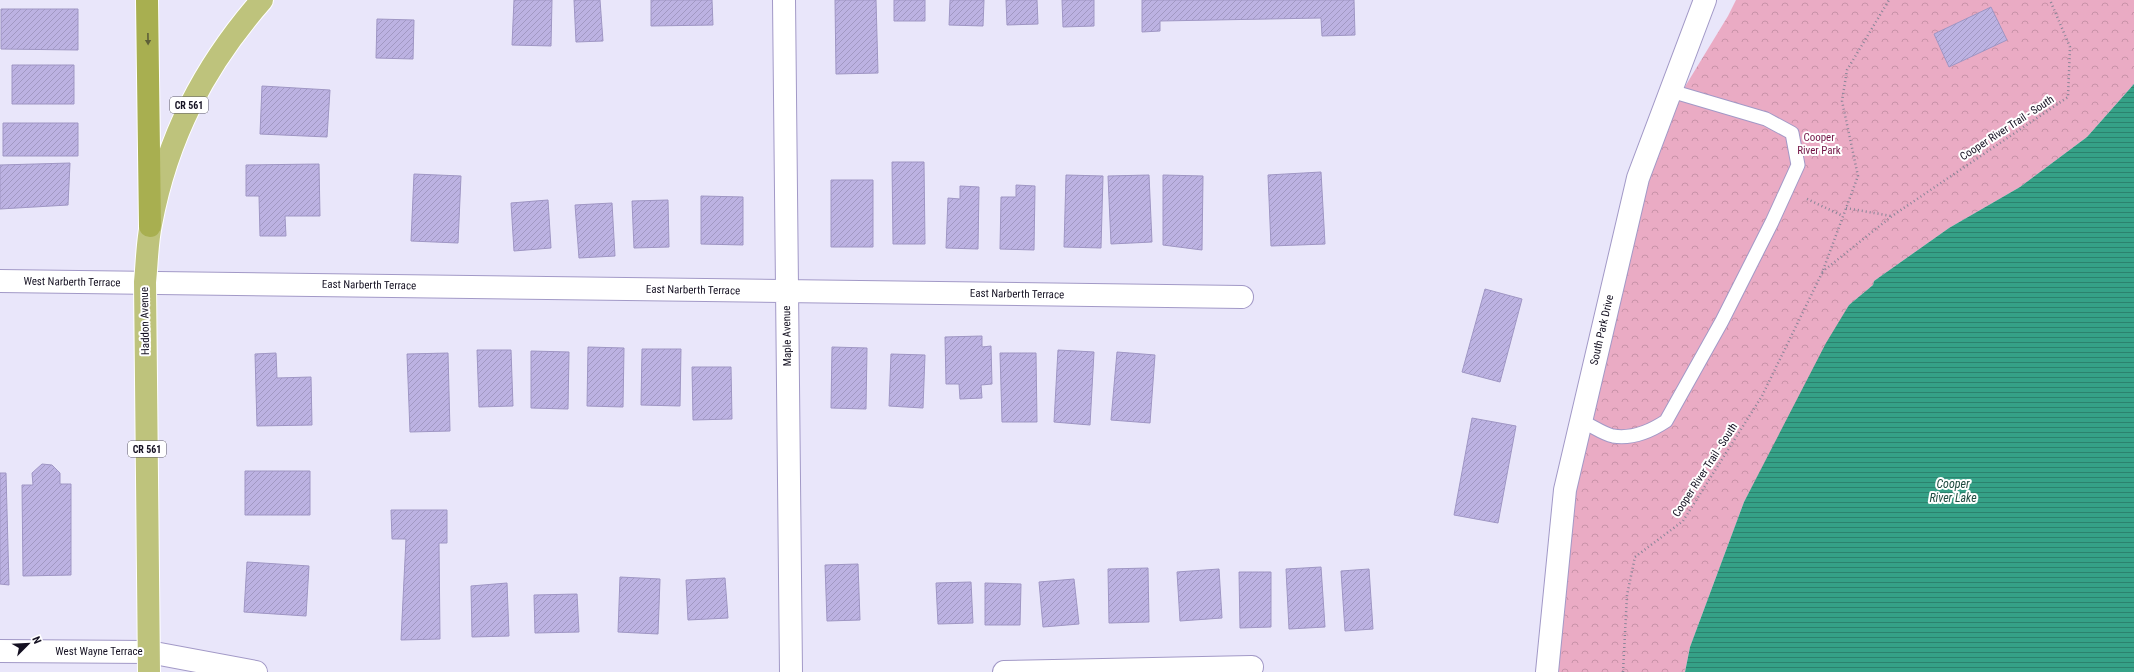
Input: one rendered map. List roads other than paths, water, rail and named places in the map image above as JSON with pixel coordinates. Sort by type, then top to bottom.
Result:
[{"type":"highway","points":[[147,0],[150,226]]},
{"type":"main road","name":"Haddon Avenue","points":[[149,662],[145,282],[150,226],[170,151],[187,109],[232,38],[262,0]]},
{"type":"street","name":"Maple Avenue","points":[[784,0],[790,672]]},
{"type":"street","name":"South Park Drive","points":[[1547,672],[1565,490],[1638,178],[1705,0]]},
{"type":"street","name":"West Narberth Terrace","points":[[0,281],[145,282]]},
{"type":"street","name":"East Narberth Terrace","points":[[145,282],[1242,297]]},
{"type":"street","name":"West Wayne Terrace","points":[[0,651],[149,662],[256,672]]},
{"type":"street","points":[[1004,672],[1252,667]]},
{"type":"lane","points":[[1581,421],[1612,436],[1638,435],[1654,429],[1666,421],[1722,321],[1798,164],[1792,133],[1766,119],[1671,91]]},
{"type":"water","name":"Cooper River Lake","points":[[2134,84],[2134,672],[1685,672],[1690,647],[1744,502],[1826,343],[1849,305],[1873,285],[1874,281],[1949,228],[2020,187],[2087,137]]},
{"type":"park label","name":"Cooper River Park","points":[[1819,143]]}]
